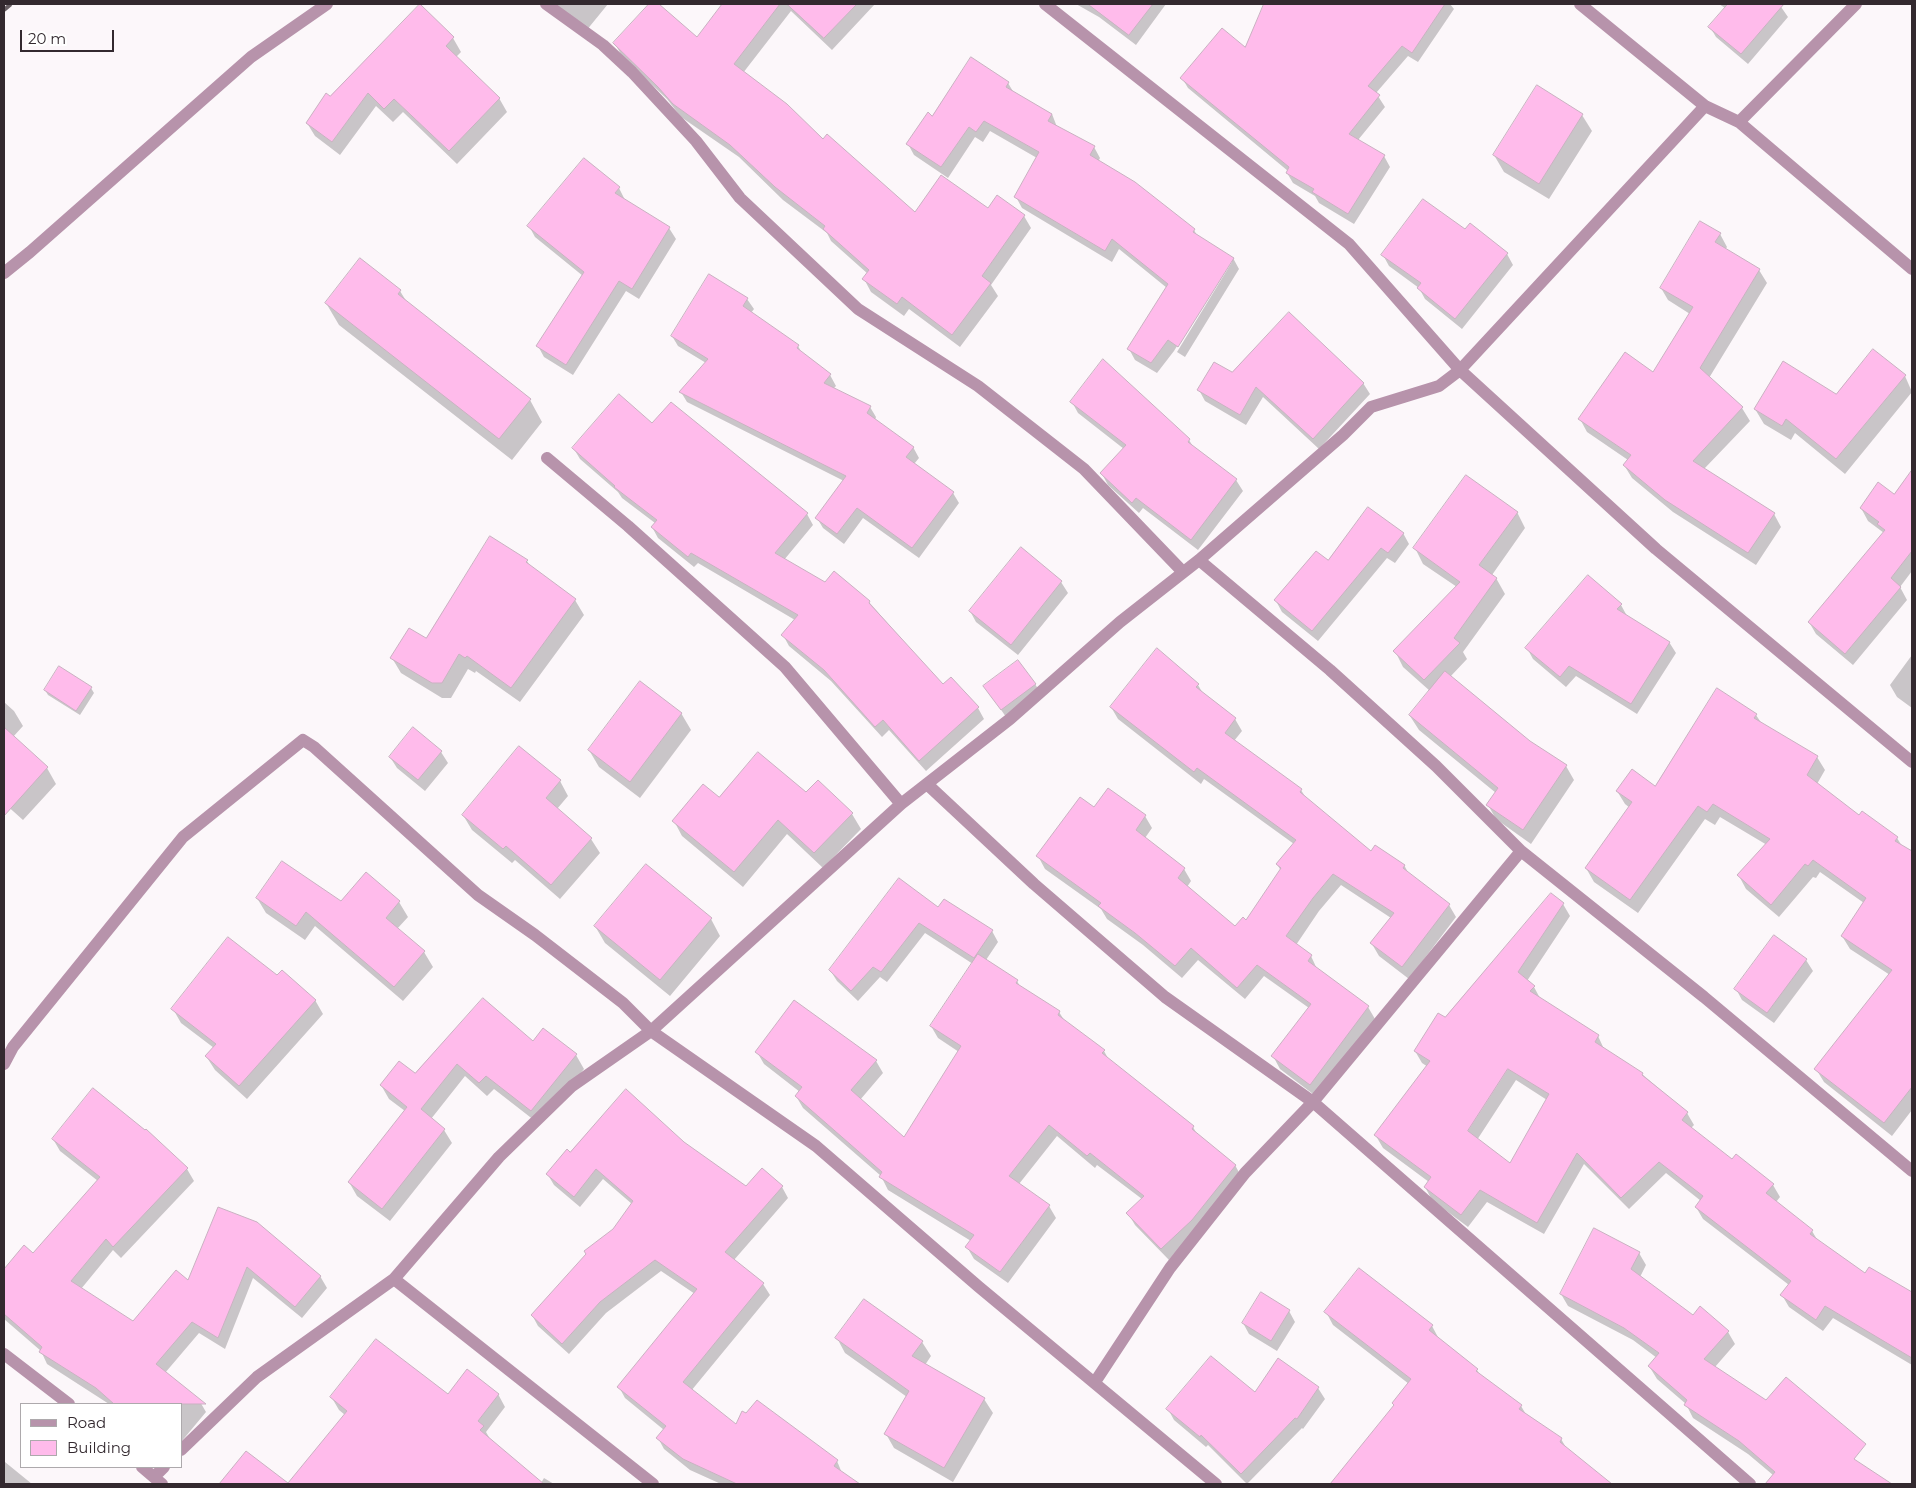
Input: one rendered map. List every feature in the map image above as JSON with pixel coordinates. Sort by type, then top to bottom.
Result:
[{"type":"street","points":[[4,272],[95,195],[250,56],[327,4]]},
{"type":"street","points":[[546,4],[603,45],[632,72],[696,141],[740,198],[858,309],[978,386],[1084,469],[1182,571]]},
{"type":"street","points":[[1045,4],[1349,244],[1460,370],[1656,549],[1912,762]]},
{"type":"street","points":[[1580,4],[1705,106],[1739,122],[1912,268]]},
{"type":"street","points":[[1739,122],[1856,4]]},
{"type":"street","points":[[182,1449],[257,1377],[394,1279],[499,1157],[572,1086],[652,1031],[901,804],[1010,719],[1120,622],[1182,571],[1199,560],[1343,435],[1371,408],[1439,386],[1460,370],[1705,106]]},
{"type":"street","points":[[547,458],[628,526],[785,667],[901,804]]},
{"type":"street","points":[[1199,560],[1330,670],[1429,760],[1521,850],[1704,997],[1912,1171]]},
{"type":"street","points":[[4,1064],[13,1047],[183,837],[303,740],[314,747],[478,895],[536,935],[623,1003],[652,1031],[816,1146],[979,1287],[1216,1484]]},
{"type":"street","points":[[928,784],[1034,884],[1164,997],[1313,1102],[1750,1484]]},
{"type":"street","points":[[1095,1382],[1170,1268],[1245,1173],[1313,1102],[1521,850]]},
{"type":"street","points":[[394,1279],[653,1484]]},
{"type":"street","points":[[4,1354],[68,1403]]},
{"type":"street","points":[[143,1468],[158,1481],[164,1468]]},
{"type":"building","points":[[420,4],[454,37],[446,46],[500,98],[449,151],[394,99],[384,109],[368,93],[332,142],[306,123],[326,93],[330,96]]},
{"type":"building","points":[[649,4],[659,4],[697,37],[722,4],[780,4],[734,64],[787,104],[823,139],[827,134],[915,212],[941,175],[988,208],[997,195],[1025,215],[982,276],[991,283],[952,335],[902,297],[897,304],[862,279],[869,270],[823,229],[825,226],[775,187],[730,145],[673,104],[613,43]]},
{"type":"building","points":[[787,4],[857,4],[824,38]]},
{"type":"building","points":[[1088,4],[1153,4],[1129,35]]},
{"type":"building","points":[[1264,4],[1445,4],[1412,53],[1402,46],[1368,86],[1380,95],[1349,134],[1385,155],[1348,214],[1312,192],[1314,189],[1286,173],[1289,167],[1180,78],[1222,28],[1245,47]]},
{"type":"building","points":[[1728,4],[1784,4],[1741,54],[1708,27]]},
{"type":"building","points":[[971,57],[1009,82],[1006,87],[1052,114],[1048,121],[1095,146],[1090,155],[1135,182],[1195,229],[1193,232],[1234,258],[1178,347],[1168,340],[1151,363],[1127,349],[1168,284],[1112,239],[1105,251],[1014,197],[1039,152],[984,121],[976,132],[969,127],[941,167],[906,144],[928,112],[932,116]]},
{"type":"building","points":[[1537,85],[1583,114],[1539,184],[1493,155]]},
{"type":"building","points":[[584,158],[620,187],[615,193],[670,227],[632,289],[619,281],[566,365],[536,346],[584,272],[527,226]]},
{"type":"building","points":[[1423,199],[1465,229],[1470,223],[1508,253],[1455,319],[1417,288],[1421,283],[1381,255]]},
{"type":"building","points":[[1700,221],[1721,233],[1715,242],[1760,269],[1700,368],[1743,407],[1693,461],[1775,513],[1748,553],[1665,500],[1623,465],[1631,455],[1578,419],[1625,352],[1653,372],[1693,307],[1660,288]]},
{"type":"building","points":[[360,258],[401,290],[398,294],[531,399],[499,439],[325,303]]},
{"type":"building","points":[[709,274],[748,298],[743,306],[799,345],[797,348],[831,374],[824,383],[871,406],[867,413],[914,447],[906,457],[954,492],[912,548],[857,508],[837,534],[815,518],[846,476],[679,392],[708,359],[671,336]]},
{"type":"building","points":[[1289,312],[1364,383],[1313,439],[1256,387],[1240,415],[1197,390],[1214,362],[1232,372]]},
{"type":"building","points":[[1873,349],[1906,375],[1836,459],[1786,419],[1782,426],[1754,409],[1783,361],[1836,394]]},
{"type":"building","points":[[1103,359],[1190,439],[1188,442],[1237,479],[1191,540],[1136,498],[1132,503],[1100,473],[1126,445],[1070,402]]},
{"type":"building","points":[[619,394],[652,423],[671,402],[808,513],[775,553],[825,582],[834,571],[870,601],[869,603],[943,684],[951,677],[979,707],[919,761],[883,720],[875,727],[824,670],[781,635],[798,615],[691,553],[688,557],[651,527],[657,520],[614,487],[572,448]]},
{"type":"building","points":[[1912,470],[1912,551],[1891,578],[1901,587],[1845,654],[1808,622],[1885,530],[1877,524],[1879,522],[1860,508],[1878,482],[1894,494]]},
{"type":"building","points":[[1466,475],[1518,512],[1479,565],[1497,578],[1454,638],[1460,643],[1424,680],[1393,651],[1460,582],[1413,548]]},
{"type":"building","points":[[1368,507],[1404,533],[1388,553],[1381,548],[1312,631],[1274,600],[1316,551],[1328,560]]},
{"type":"building","points":[[490,536],[528,560],[526,562],[576,599],[511,688],[467,656],[465,658],[459,654],[442,683],[432,683],[390,658],[409,628],[426,638]]},
{"type":"building","points":[[1021,547],[1062,581],[1011,645],[969,611]]},
{"type":"building","points":[[1588,575],[1622,604],[1617,609],[1670,642],[1631,704],[1569,666],[1560,677],[1525,648]]},
{"type":"building","points":[[1157,648],[1199,684],[1196,687],[1236,718],[1225,733],[1302,789],[1300,792],[1371,851],[1375,845],[1405,865],[1403,868],[1450,904],[1402,967],[1370,943],[1394,913],[1333,874],[1313,898],[1286,936],[1312,955],[1308,961],[1369,1006],[1310,1085],[1271,1056],[1311,1004],[1257,965],[1237,988],[1191,948],[1175,966],[1098,906],[1101,903],[1036,856],[1080,797],[1094,807],[1108,788],[1146,815],[1136,830],[1185,868],[1178,878],[1235,926],[1243,917],[1246,920],[1281,868],[1276,864],[1296,840],[1197,768],[1194,772],[1110,707]]},
{"type":"building","points":[[1018,660],[1036,684],[1001,710],[983,686]]},
{"type":"building","points":[[59,666],[92,687],[76,711],[44,690]]},
{"type":"building","points":[[1445,671],[1530,741],[1567,765],[1523,830],[1486,805],[1498,788],[1409,715]]},
{"type":"building","points":[[640,681],[682,713],[630,782],[588,750]]},
{"type":"building","points":[[1717,688],[1757,714],[1754,718],[1818,756],[1807,775],[1859,815],[1862,811],[1898,837],[1895,841],[1912,851],[1912,1087],[1884,1123],[1814,1069],[1892,970],[1841,936],[1866,898],[1813,860],[1808,866],[1805,864],[1771,905],[1737,875],[1770,839],[1713,804],[1707,812],[1698,806],[1630,900],[1585,868],[1632,802],[1616,791],[1632,769],[1655,786]]},
{"type":"building","points":[[4,727],[48,767],[4,816]]},
{"type":"building","points":[[413,727],[442,751],[418,780],[389,757]]},
{"type":"building","points":[[519,746],[561,780],[546,798],[592,838],[551,885],[506,846],[503,849],[462,815]]},
{"type":"building","points":[[758,752],[806,792],[818,780],[853,813],[814,853],[778,820],[734,872],[672,821],[703,784],[719,797]]},
{"type":"building","points":[[282,861],[341,901],[366,872],[400,901],[386,918],[425,951],[394,987],[306,912],[296,926],[256,898]]},
{"type":"building","points":[[646,864],[712,918],[660,980],[594,926]]},
{"type":"building","points":[[899,878],[938,907],[944,899],[993,930],[974,958],[919,923],[881,972],[873,967],[851,991],[829,970]]},
{"type":"building","points":[[1551,893],[1564,903],[1518,972],[1535,986],[1530,991],[1599,1035],[1595,1042],[1643,1073],[1642,1075],[1688,1112],[1682,1120],[1732,1159],[1736,1154],[1774,1184],[1766,1193],[1813,1230],[1810,1234],[1865,1273],[1869,1267],[1912,1292],[1912,1358],[1825,1306],[1816,1320],[1780,1295],[1791,1281],[1695,1207],[1703,1196],[1659,1162],[1621,1198],[1577,1153],[1537,1223],[1480,1190],[1461,1215],[1424,1187],[1431,1177],[1374,1135],[1430,1061],[1414,1051],[1438,1013],[1445,1017]],"holes":[[[1508,1069],[1549,1094],[1510,1163],[1468,1131]]]},
{"type":"building","points":[[1774,935],[1807,959],[1767,1013],[1734,989]]},
{"type":"building","points":[[228,937],[277,975],[282,970],[316,1000],[239,1086],[205,1056],[216,1044],[171,1009]]},
{"type":"building","points":[[978,954],[1018,980],[1016,983],[1060,1011],[1058,1015],[1105,1050],[1102,1053],[1194,1126],[1192,1129],[1236,1165],[1192,1220],[1161,1249],[1126,1213],[1144,1196],[1090,1153],[1087,1156],[1049,1125],[1009,1176],[1050,1205],[1000,1272],[965,1247],[974,1235],[879,1177],[882,1172],[795,1096],[802,1087],[755,1052],[794,1000],[877,1060],[851,1090],[904,1137],[961,1046],[930,1026]]},
{"type":"building","points":[[483,998],[533,1041],[543,1028],[577,1054],[531,1111],[486,1076],[479,1083],[457,1064],[421,1109],[445,1129],[382,1209],[348,1182],[407,1107],[380,1085],[399,1061],[415,1073]]},
{"type":"building","points":[[93,1088],[146,1129],[188,1168],[113,1247],[106,1239],[71,1281],[133,1321],[176,1270],[188,1280],[218,1207],[257,1222],[321,1276],[295,1307],[247,1267],[218,1338],[192,1322],[156,1364],[206,1404],[113,1403],[96,1388],[39,1352],[42,1347],[4,1314],[4,1269],[24,1245],[33,1253],[100,1177],[52,1139]]},
{"type":"building","points":[[626,1089],[684,1142],[746,1186],[762,1168],[783,1186],[725,1252],[764,1283],[683,1382],[736,1424],[742,1411],[746,1413],[757,1400],[838,1460],[834,1466],[860,1484],[737,1484],[683,1459],[656,1438],[666,1426],[617,1387],[697,1289],[655,1260],[600,1302],[562,1344],[531,1315],[586,1254],[584,1251],[613,1229],[633,1201],[596,1169],[574,1197],[546,1174],[567,1149],[570,1152]]},
{"type":"building","points":[[1594,1228],[1640,1252],[1631,1269],[1693,1315],[1700,1306],[1729,1331],[1704,1359],[1766,1400],[1786,1377],[1866,1444],[1854,1459],[1892,1484],[1765,1484],[1775,1472],[1739,1441],[1684,1405],[1687,1400],[1648,1366],[1659,1353],[1624,1328],[1560,1294]]},
{"type":"building","points":[[1359,1268],[1433,1325],[1429,1330],[1478,1369],[1476,1371],[1522,1405],[1519,1409],[1562,1438],[1560,1442],[1612,1484],[1330,1484],[1394,1405],[1392,1403],[1411,1379],[1324,1312]]},
{"type":"building","points":[[1261,1292],[1290,1310],[1271,1341],[1242,1323]]},
{"type":"building","points":[[864,1299],[923,1341],[912,1356],[985,1398],[944,1468],[884,1434],[909,1391],[835,1338]]},
{"type":"building","points":[[376,1339],[448,1394],[467,1369],[499,1394],[478,1421],[484,1426],[480,1430],[544,1484],[219,1484],[246,1451],[288,1483],[347,1411],[330,1397]]},
{"type":"building","points":[[1211,1356],[1255,1392],[1278,1358],[1319,1387],[1297,1419],[1295,1418],[1241,1474],[1201,1435],[1200,1437],[1166,1409]]},
{"type":"railway","points":[[4,10],[11,4]]}]
